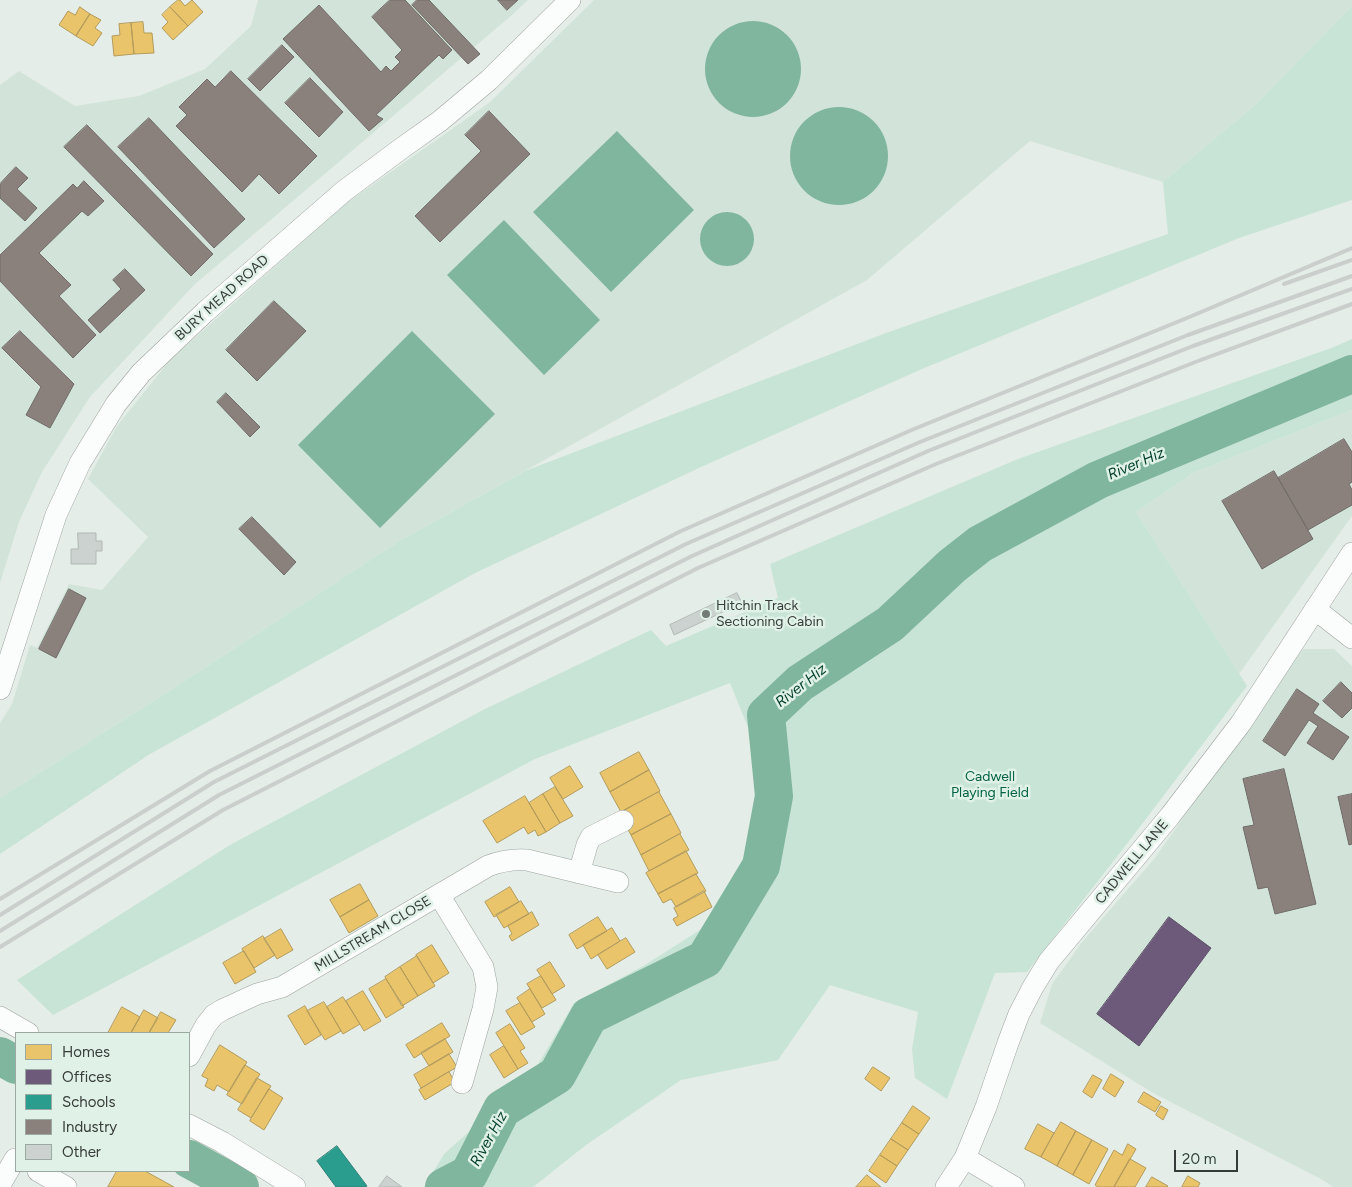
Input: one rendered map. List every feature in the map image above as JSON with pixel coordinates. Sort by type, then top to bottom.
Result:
[{"type":"street","name":"BURY MEAD ROAD","points":[[0,689],[56,515],[80,463],[116,404],[141,373],[205,312],[344,191],[440,121],[482,86],[570,0]]},
{"type":"street","name":"CADWELL LANE","points":[[946,1187],[965,1158],[1020,1014],[1033,987],[1049,961],[1170,816],[1240,724],[1352,554]]},
{"type":"street","points":[[1315,609],[1352,638]]},
{"type":"street","points":[[579,874],[586,846],[591,837],[623,821]]},
{"type":"street","name":"MILLSTREAM CLOSE","points":[[190,1054],[206,1025],[214,1015],[257,994],[282,987],[488,866],[500,862],[527,860],[618,882]]},
{"type":"street","points":[[439,895],[483,967],[486,976],[487,987],[483,1009],[462,1083]]},
{"type":"street","points":[[0,1017],[26,1032]]},
{"type":"street","points":[[190,1126],[222,1142],[295,1187]]},
{"type":"street","points":[[965,1158],[1014,1187]]},
{"type":"street","points":[[0,1185],[15,1160]]},
{"type":"street","points":[[40,1172],[66,1187]]},
{"type":"shaded area","points":[[258,0],[528,0],[194,285],[90,397],[42,472],[19,522],[0,583],[0,85],[19,71],[75,106],[139,96],[205,69],[251,26]]},
{"type":"shaded area","points":[[594,0],[1352,0],[1352,6],[1255,105],[1163,182],[1030,141],[867,280],[401,540],[163,695],[0,798],[0,723],[12,704],[30,645],[37,648],[69,584],[102,590],[148,537],[88,479],[117,426],[170,360],[345,204],[489,103]]},
{"type":"shaded area","points":[[753,21],[771,25],[787,35],[797,51],[801,69],[797,87],[787,103],[771,113],[753,117],[735,113],[719,103],[709,87],[705,69],[709,51],[719,35],[735,25]]},
{"type":"shaded area","points":[[839,107],[858,111],[874,121],[884,137],[888,156],[884,175],[874,191],[858,201],[839,205],[820,201],[804,191],[794,175],[790,156],[794,137],[804,121],[820,111]]},
{"type":"shaded area","points":[[617,131],[694,210],[611,292],[533,212]]},
{"type":"shaded area","points":[[727,212],[737,214],[746,220],[752,229],[754,239],[752,249],[746,258],[737,264],[727,266],[717,264],[708,258],[702,249],[700,239],[702,229],[708,220],[717,214]]},
{"type":"shaded area","points":[[504,220],[600,320],[544,375],[447,275]]},
{"type":"shaded area","points":[[412,331],[495,414],[380,528],[298,445]]},
{"type":"shaded area","points":[[1352,410],[1352,516],[1239,674],[1136,512],[1195,472]]},
{"type":"shaded area","points":[[1303,649],[1334,649],[1352,666],[1352,1187],[1333,1187],[1321,1179],[1153,1093],[1040,1023],[1052,984],[1083,941],[1154,859]]},
{"type":"green space","points":[[1352,6],[1352,200],[1239,238],[922,369],[701,467],[475,573],[150,754],[0,854],[0,798],[163,695],[401,540],[525,471],[886,333],[1168,234],[1163,182],[1255,105]]},
{"type":"green space","name":"Cadwell Playing Field","points":[[1352,339],[1352,410],[1195,472],[1136,512],[1247,686],[1027,972],[995,973],[947,1099],[915,1078],[912,1049],[918,1012],[830,985],[778,1060],[681,1080],[586,1145],[533,1187],[424,1187],[444,1154],[536,1068],[574,1003],[645,965],[700,930],[739,876],[758,827],[771,784],[730,683],[535,759],[53,1015],[17,980],[230,845],[485,709],[651,630],[666,646],[778,598],[770,564],[1018,459]]},
{"type":"building: Homes","points":[[178,0],[185,6],[192,0],[203,12],[188,26],[170,7]]},
{"type":"building: Homes","points":[[80,7],[90,14],[76,36],[59,25],[68,11],[75,15]]},
{"type":"building: Homes","points":[[170,7],[188,26],[173,40],[162,28],[168,22],[162,15]]},
{"type":"building: Homes","points":[[90,14],[101,20],[95,28],[102,33],[93,46],[76,36]]},
{"type":"building: Homes","points":[[143,22],[144,33],[152,33],[154,53],[134,54],[131,23]]},
{"type":"building: Homes","points":[[131,23],[134,54],[114,56],[112,36],[120,35],[119,24]]},
{"type":"building: Homes","points":[[639,752],[649,770],[610,792],[600,773]]},
{"type":"building: Homes","points":[[570,766],[583,787],[563,799],[550,778]]},
{"type":"building: Homes","points":[[649,770],[660,791],[621,812],[610,792]]},
{"type":"building: Homes","points":[[555,787],[573,816],[560,823],[543,794]]},
{"type":"building: Homes","points":[[659,792],[671,814],[631,835],[619,813]]},
{"type":"building: Homes","points":[[543,794],[560,823],[546,832],[529,803]]},
{"type":"building: Homes","points":[[525,796],[546,832],[538,836],[535,830],[528,834],[524,827],[497,843],[483,821]]},
{"type":"building: Homes","points":[[671,814],[681,833],[641,855],[631,835]]},
{"type":"building: Homes","points":[[680,834],[689,850],[649,871],[641,855]]},
{"type":"building: Homes","points":[[686,851],[698,873],[658,894],[646,873]]},
{"type":"building: Homes","points":[[696,874],[706,891],[676,907],[671,899],[663,903],[658,894]]},
{"type":"building: Homes","points":[[360,884],[369,900],[340,917],[330,900]]},
{"type":"building: Homes","points":[[510,887],[519,902],[494,917],[485,902]]},
{"type":"building: Homes","points":[[704,891],[712,907],[677,926],[673,919],[678,916],[674,908]]},
{"type":"building: Homes","points":[[369,900],[378,916],[349,933],[340,917]]},
{"type":"building: Homes","points":[[521,901],[529,914],[504,928],[496,915]]},
{"type":"building: Homes","points":[[532,912],[539,925],[512,941],[509,936],[512,934],[508,926]]},
{"type":"building: Homes","points":[[598,917],[607,931],[577,949],[569,935]]},
{"type":"building: Homes","points":[[612,928],[620,941],[591,959],[583,945]]},
{"type":"building: Homes","points":[[281,929],[293,950],[277,959],[264,939]]},
{"type":"building: Homes","points":[[263,936],[275,955],[254,968],[242,949]]},
{"type":"building: Homes","points":[[626,938],[635,952],[607,969],[598,955]]},
{"type":"building: Homes","points":[[432,945],[449,973],[433,983],[416,955]]},
{"type":"building: Homes","points":[[244,951],[256,972],[235,984],[223,963]]},
{"type":"building: Homes","points":[[417,956],[435,986],[418,996],[400,967]]},
{"type":"building: Homes","points":[[550,962],[565,986],[552,994],[537,970]]},
{"type":"building: Homes","points":[[400,967],[418,996],[402,1006],[385,977]]},
{"type":"building: Homes","points":[[541,976],[556,1000],[542,1008],[527,984]]},
{"type":"building: Homes","points":[[386,979],[404,1007],[386,1018],[369,989]]},
{"type":"building: Homes","points":[[530,989],[545,1014],[532,1022],[517,998]]},
{"type":"building: Homes","points":[[363,991],[381,1021],[364,1031],[346,1001]]},
{"type":"building: Homes","points":[[343,997],[360,1024],[343,1034],[327,1007]]},
{"type":"building: Homes","points":[[324,1002],[341,1031],[325,1040],[307,1011]]},
{"type":"building: Homes","points":[[520,1003],[535,1027],[521,1035],[506,1011]]},
{"type":"building: Homes","points":[[305,1006],[321,1035],[305,1045],[288,1016]]},
{"type":"building: Homes","points":[[122,1007],[140,1017],[132,1032],[109,1032]]},
{"type":"building: Homes","points":[[144,1010],[158,1018],[150,1032],[132,1032]]},
{"type":"building: Homes","points":[[161,1012],[176,1020],[169,1032],[150,1032]]},
{"type":"building: Homes","points":[[442,1023],[450,1036],[414,1058],[406,1045]]},
{"type":"building: Homes","points":[[510,1024],[525,1048],[520,1051],[528,1063],[518,1069],[496,1033]]},
{"type":"building: Homes","points":[[445,1039],[453,1052],[429,1066],[421,1053]]},
{"type":"building: Homes","points":[[220,1045],[247,1062],[229,1092],[217,1085],[214,1091],[205,1086],[208,1079],[202,1076]]},
{"type":"building: Homes","points":[[504,1046],[518,1069],[504,1078],[490,1055]]},
{"type":"building: Homes","points":[[449,1054],[457,1067],[421,1088],[414,1075]]},
{"type":"building: Homes","points":[[245,1065],[260,1074],[242,1104],[227,1095]]},
{"type":"building: Homes","points":[[873,1067],[890,1078],[881,1091],[865,1079]]},
{"type":"building: Homes","points":[[449,1072],[455,1082],[425,1100],[419,1090]]},
{"type":"building: Homes","points":[[1111,1074],[1124,1082],[1115,1097],[1103,1089]]},
{"type":"building: Homes","points":[[1093,1075],[1102,1080],[1092,1098],[1083,1092]]},
{"type":"building: Homes","points":[[257,1078],[271,1086],[251,1118],[238,1110]]},
{"type":"building: Homes","points":[[269,1089],[283,1098],[264,1130],[250,1121]]},
{"type":"building: Homes","points":[[1144,1092],[1161,1102],[1155,1112],[1138,1102]]},
{"type":"building: Homes","points":[[913,1106],[930,1118],[919,1134],[902,1123]]},
{"type":"building: Homes","points":[[1161,1106],[1168,1110],[1163,1120],[1156,1115]]},
{"type":"building: Homes","points":[[1061,1122],[1076,1131],[1057,1166],[1041,1157]]},
{"type":"building: Homes","points":[[902,1123],[919,1134],[908,1150],[891,1139]]},
{"type":"building: Homes","points":[[1038,1124],[1054,1133],[1041,1157],[1025,1149]]},
{"type":"building: Homes","points":[[1076,1131],[1092,1140],[1073,1175],[1057,1166]]},
{"type":"building: Homes","points":[[891,1139],[908,1150],[897,1166],[880,1155]]},
{"type":"building: Homes","points":[[1092,1140],[1108,1149],[1089,1184],[1073,1175]]},
{"type":"building: Homes","points":[[1128,1144],[1136,1149],[1114,1187],[1098,1187],[1095,1185],[1114,1150],[1122,1155]]},
{"type":"building: Homes","points":[[880,1155],[897,1166],[886,1183],[869,1171]]},
{"type":"building: Homes","points":[[1130,1159],[1146,1168],[1135,1187],[1114,1187]]},
{"type":"building: Homes","points":[[116,1172],[147,1172],[174,1187],[108,1187]]},
{"type":"building: Homes","points":[[867,1175],[881,1187],[856,1187]]},
{"type":"building: Homes","points":[[1188,1176],[1200,1183],[1198,1187],[1182,1187]]},
{"type":"building: Homes","points":[[1152,1177],[1168,1186],[1146,1187]]},
{"type":"building: Offices","points":[[1169,917],[1211,948],[1139,1046],[1097,1014]]},
{"type":"building: Schools","points":[[337,1146],[367,1186],[336,1187],[317,1161]]},
{"type":"building: Industry","points":[[390,0],[405,0],[452,50],[443,59],[439,55],[376,115],[383,119],[369,131],[283,39],[319,5],[381,72],[386,66],[391,71],[400,62],[395,57],[402,50],[372,17]]},
{"type":"building: Industry","points":[[417,0],[429,0],[480,54],[468,64],[412,5]]},
{"type":"building: Industry","points":[[498,0],[518,0],[507,10]]},
{"type":"building: Industry","points":[[282,45],[294,57],[260,91],[248,79]]},
{"type":"building: Industry","points":[[231,71],[317,156],[279,194],[259,174],[242,192],[176,126],[187,115],[179,107],[207,79],[215,87]]},
{"type":"building: Industry","points":[[310,78],[343,112],[319,137],[285,103]]},
{"type":"building: Industry","points":[[489,111],[530,154],[440,242],[415,216],[481,151],[465,135]]},
{"type":"building: Industry","points":[[149,118],[245,219],[214,248],[118,147]]},
{"type":"building: Industry","points":[[87,125],[213,254],[191,276],[64,147]]},
{"type":"building: Industry","points":[[16,167],[28,178],[17,189],[37,208],[25,221],[0,198],[0,184]]},
{"type":"building: Industry","points":[[84,181],[104,201],[88,216],[82,211],[39,253],[71,285],[59,296],[96,335],[73,358],[0,281],[0,255],[73,184],[77,188]]},
{"type":"building: Industry","points":[[125,269],[145,290],[100,333],[88,320],[121,289],[113,280]]},
{"type":"building: Industry","points":[[274,301],[306,331],[257,381],[226,350]]},
{"type":"building: Industry","points":[[20,331],[74,384],[50,428],[26,415],[41,387],[2,348]]},
{"type":"building: Industry","points":[[226,393],[260,427],[250,437],[217,402]]},
{"type":"building: Industry","points":[[1344,439],[1352,452],[1352,482],[1349,484],[1352,490],[1352,505],[1308,530],[1278,478]]},
{"type":"building: Industry","points":[[1274,471],[1313,539],[1262,569],[1222,501]]},
{"type":"building: Industry","points":[[252,517],[296,562],[284,575],[239,529]]},
{"type":"building: Industry","points":[[69,589],[86,598],[56,658],[39,649]]},
{"type":"building: Industry","points":[[1341,682],[1352,693],[1352,708],[1342,718],[1323,701]]},
{"type":"building: Industry","points":[[1297,689],[1319,704],[1313,713],[1349,737],[1333,760],[1307,743],[1318,726],[1309,720],[1285,756],[1263,741]]},
{"type":"building: Industry","points":[[1284,769],[1316,904],[1275,914],[1268,887],[1258,889],[1243,827],[1254,825],[1243,779]]},
{"type":"building: Industry","points":[[1352,794],[1352,844],[1349,845],[1338,797]]},
{"type":"building: Other","points":[[78,533],[96,533],[96,541],[102,541],[102,551],[96,551],[96,564],[71,564],[71,549],[78,549]]},
{"type":"building: Other","name":"Hitchin Track Sectioning Cabin","points":[[737,593],[742,603],[674,635],[670,625]]},
{"type":"building: Other","points":[[387,1176],[402,1187],[379,1187]]},
{"type":"waterway","name":"River Hiz","points":[[444,1187],[469,1174],[502,1109],[557,1075],[589,1016],[705,959],[761,866],[774,796],[766,715],[800,683],[890,624],[952,566],[980,544],[1098,480],[1352,374]]},
{"type":"waterway","name":"River Hiz","points":[[0,1056],[15,1064]]},
{"type":"waterway","name":"River Hiz","points":[[190,1160],[240,1187]]},
{"type":"railway","points":[[0,899],[210,771],[681,531],[914,429],[1187,318],[1352,248]]},
{"type":"railway","points":[[1284,284],[1352,260]]},
{"type":"railway","points":[[0,915],[214,782],[686,544],[920,442],[1188,335],[1352,276]]},
{"type":"railway","points":[[0,931],[219,795],[692,556],[928,451],[1193,346],[1352,289]]},
{"type":"railway","points":[[0,947],[223,810],[698,568],[936,464],[1198,361],[1352,304]]},
{"type":"place","name":"Hitchin Track Sectioning Cabin","points":[[706,614]]}]
